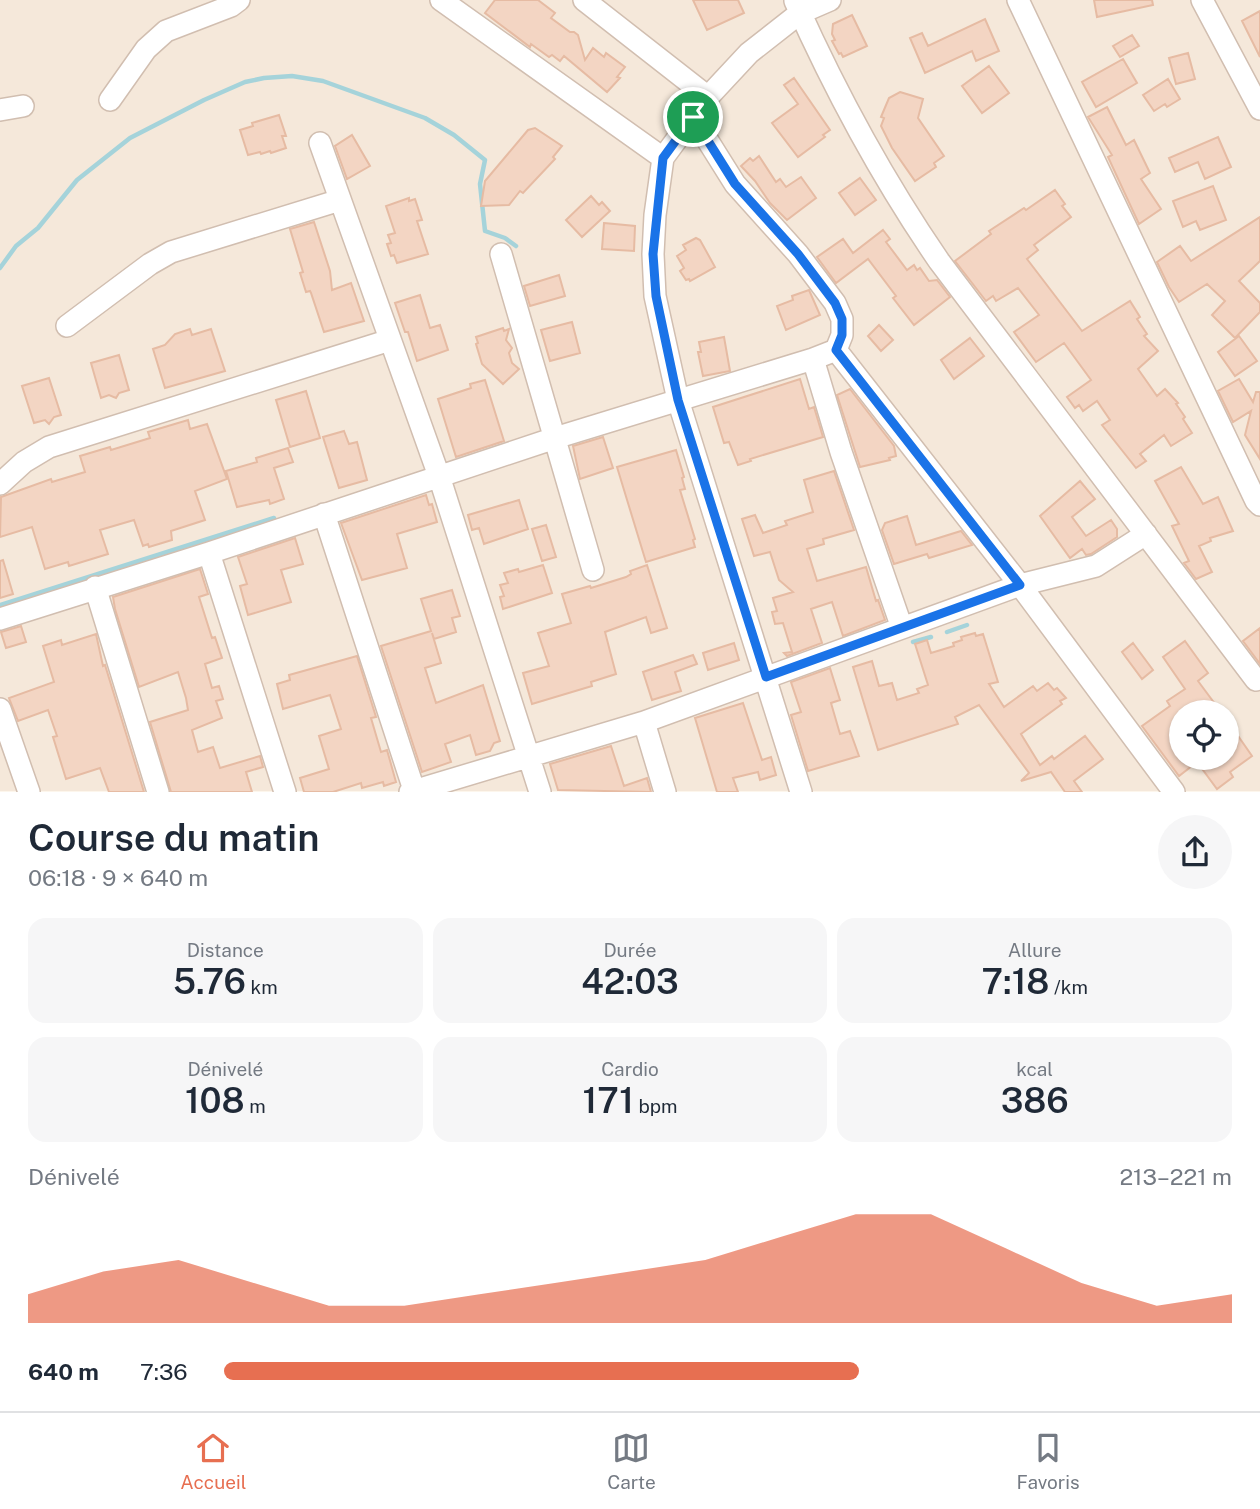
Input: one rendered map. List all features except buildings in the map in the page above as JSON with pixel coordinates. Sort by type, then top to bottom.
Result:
[{"type":"street","points":[[110,100],[146,49],[166,31],[231,6],[239,0]]},
{"type":"street","points":[[441,0],[663,158]]},
{"type":"street","points":[[584,0],[708,97]]},
{"type":"street","points":[[801,792],[678,400],[656,296],[653,254],[663,158],[708,97],[797,7],[830,0]]},
{"type":"street","points":[[1018,0],[1250,489],[1260,505]]},
{"type":"street","points":[[1209,3],[1260,109]]},
{"type":"street","points":[[797,7],[864,142],[900,204],[939,261],[1256,680]]},
{"type":"street","points":[[0,110],[23,106]]},
{"type":"street","points":[[0,619],[555,438],[836,350],[842,335],[842,319],[835,303],[798,254],[735,184],[693,117]]},
{"type":"street","points":[[320,143],[439,476],[540,792]]},
{"type":"street","points":[[66,326],[150,264],[171,252],[340,200]]},
{"type":"street","points":[[501,254],[593,570]]},
{"type":"street","points":[[0,484],[24,462],[49,447],[390,340]]},
{"type":"street","points":[[836,350],[1020,585],[1174,792]]},
{"type":"street","points":[[813,359],[841,452],[902,628]]},
{"type":"street","points":[[324,514],[412,791],[643,722],[1020,585],[1097,566],[1146,534]]},
{"type":"street","points":[[209,553],[285,792]]},
{"type":"street","points":[[95,587],[158,792]]},
{"type":"street","points":[[0,709],[29,792]]},
{"type":"street","points":[[643,722],[665,792]]},
{"type":"shaded area","points":[[0,0],[1260,0],[1260,791],[0,791]]},
{"type":"waterway","points":[[0,268],[16,246],[38,228],[77,180],[130,138],[245,82],[292,76],[323,81],[425,118],[454,135],[485,160],[480,184],[485,231],[505,238],[516,246]]},
{"type":"waterway","points":[[0,605],[274,518]]},
{"type":"waterway","points":[[947,632],[967,625]]},
{"type":"waterway","points":[[913,642],[931,637]]},
{"type":"route","points":[[693,117],[735,184],[798,254],[835,303],[842,319],[842,335],[836,350],[1020,585],[766,677],[678,400],[656,296],[653,254],[663,158],[693,117]]}]
